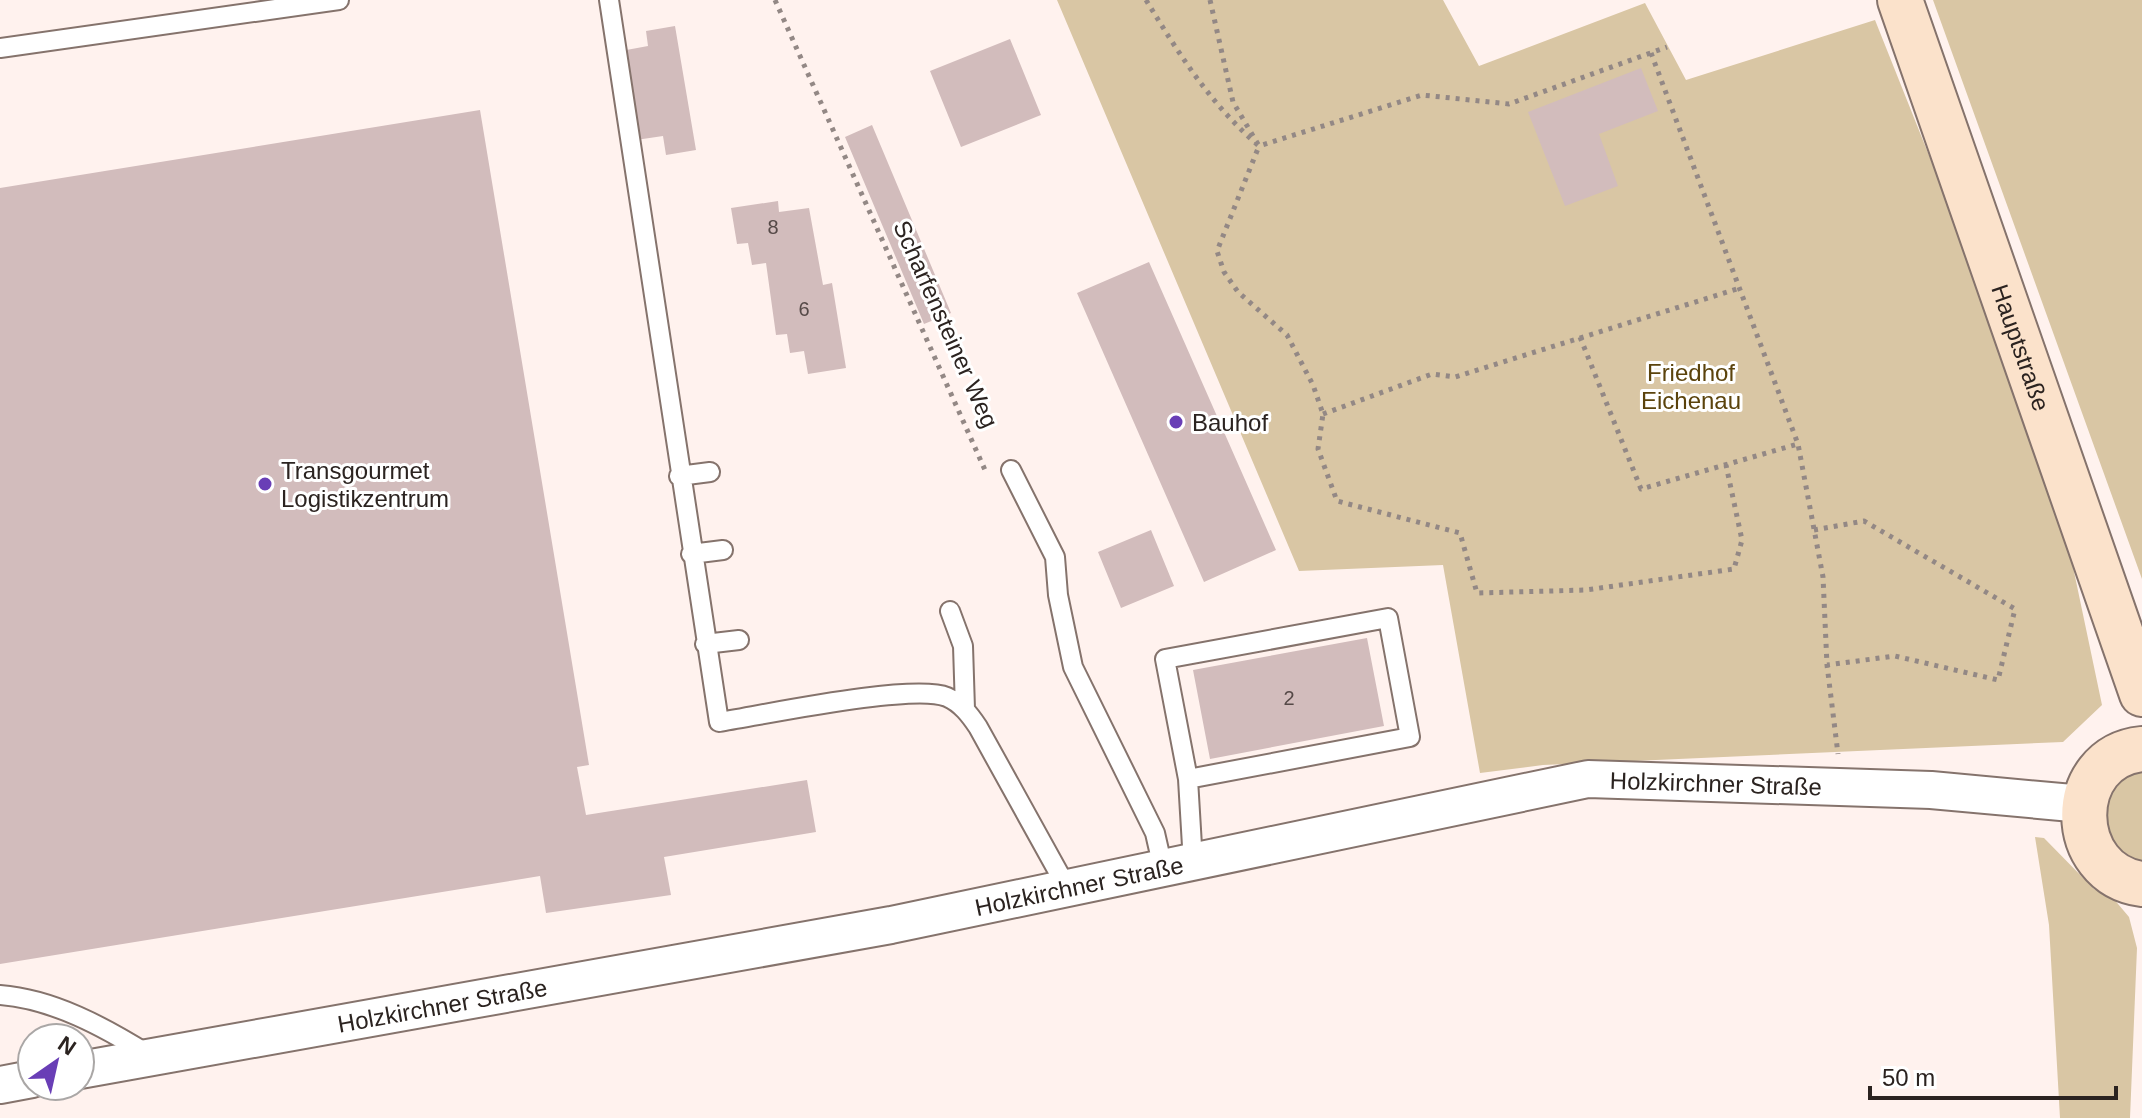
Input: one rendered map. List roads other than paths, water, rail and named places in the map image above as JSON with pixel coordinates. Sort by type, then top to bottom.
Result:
[{"type":"main road","name":"Hauptstraße","points":[[1900,0],[2142,694]]},
{"type":"main road","points":[[2142,749],[2112,760],[2103,767],[2095,775],[2083,804],[2086,838],[2096,858],[2113,873],[2142,884]]},
{"type":"street","name":"Holzkirchner Straße","points":[[96,1067],[891,925],[1588,779],[1834,785],[2083,804]]},
{"type":"lane","points":[[0,48],[339,0]]},
{"type":"lane","points":[[609,0],[679,476],[719,722],[902,694],[948,697],[965,709],[1066,886]]},
{"type":"lane","points":[[1011,470],[1055,557],[1073,667],[1155,833],[1178,865]]},
{"type":"lane","points":[[679,476],[710,472]]},
{"type":"lane","points":[[691,554],[723,550]]},
{"type":"lane","points":[[950,611],[963,646],[965,709]]},
{"type":"lane","points":[[1178,865],[1188,779],[1165,659],[1388,618],[1410,737],[1188,779]]},
{"type":"lane","points":[[705,644],[739,640]]},
{"type":"lane","points":[[0,995],[28,997],[71,1014],[119,1037],[151,1057]]},
{"type":"place","name":"Bauhof","points":[[1176,422]]},
{"type":"place","name":"Transgourmet Logistikzentrum","points":[[265,484]]},
{"type":"park label","name":"Friedhof Eichenau","points":[[1691,386]]}]
